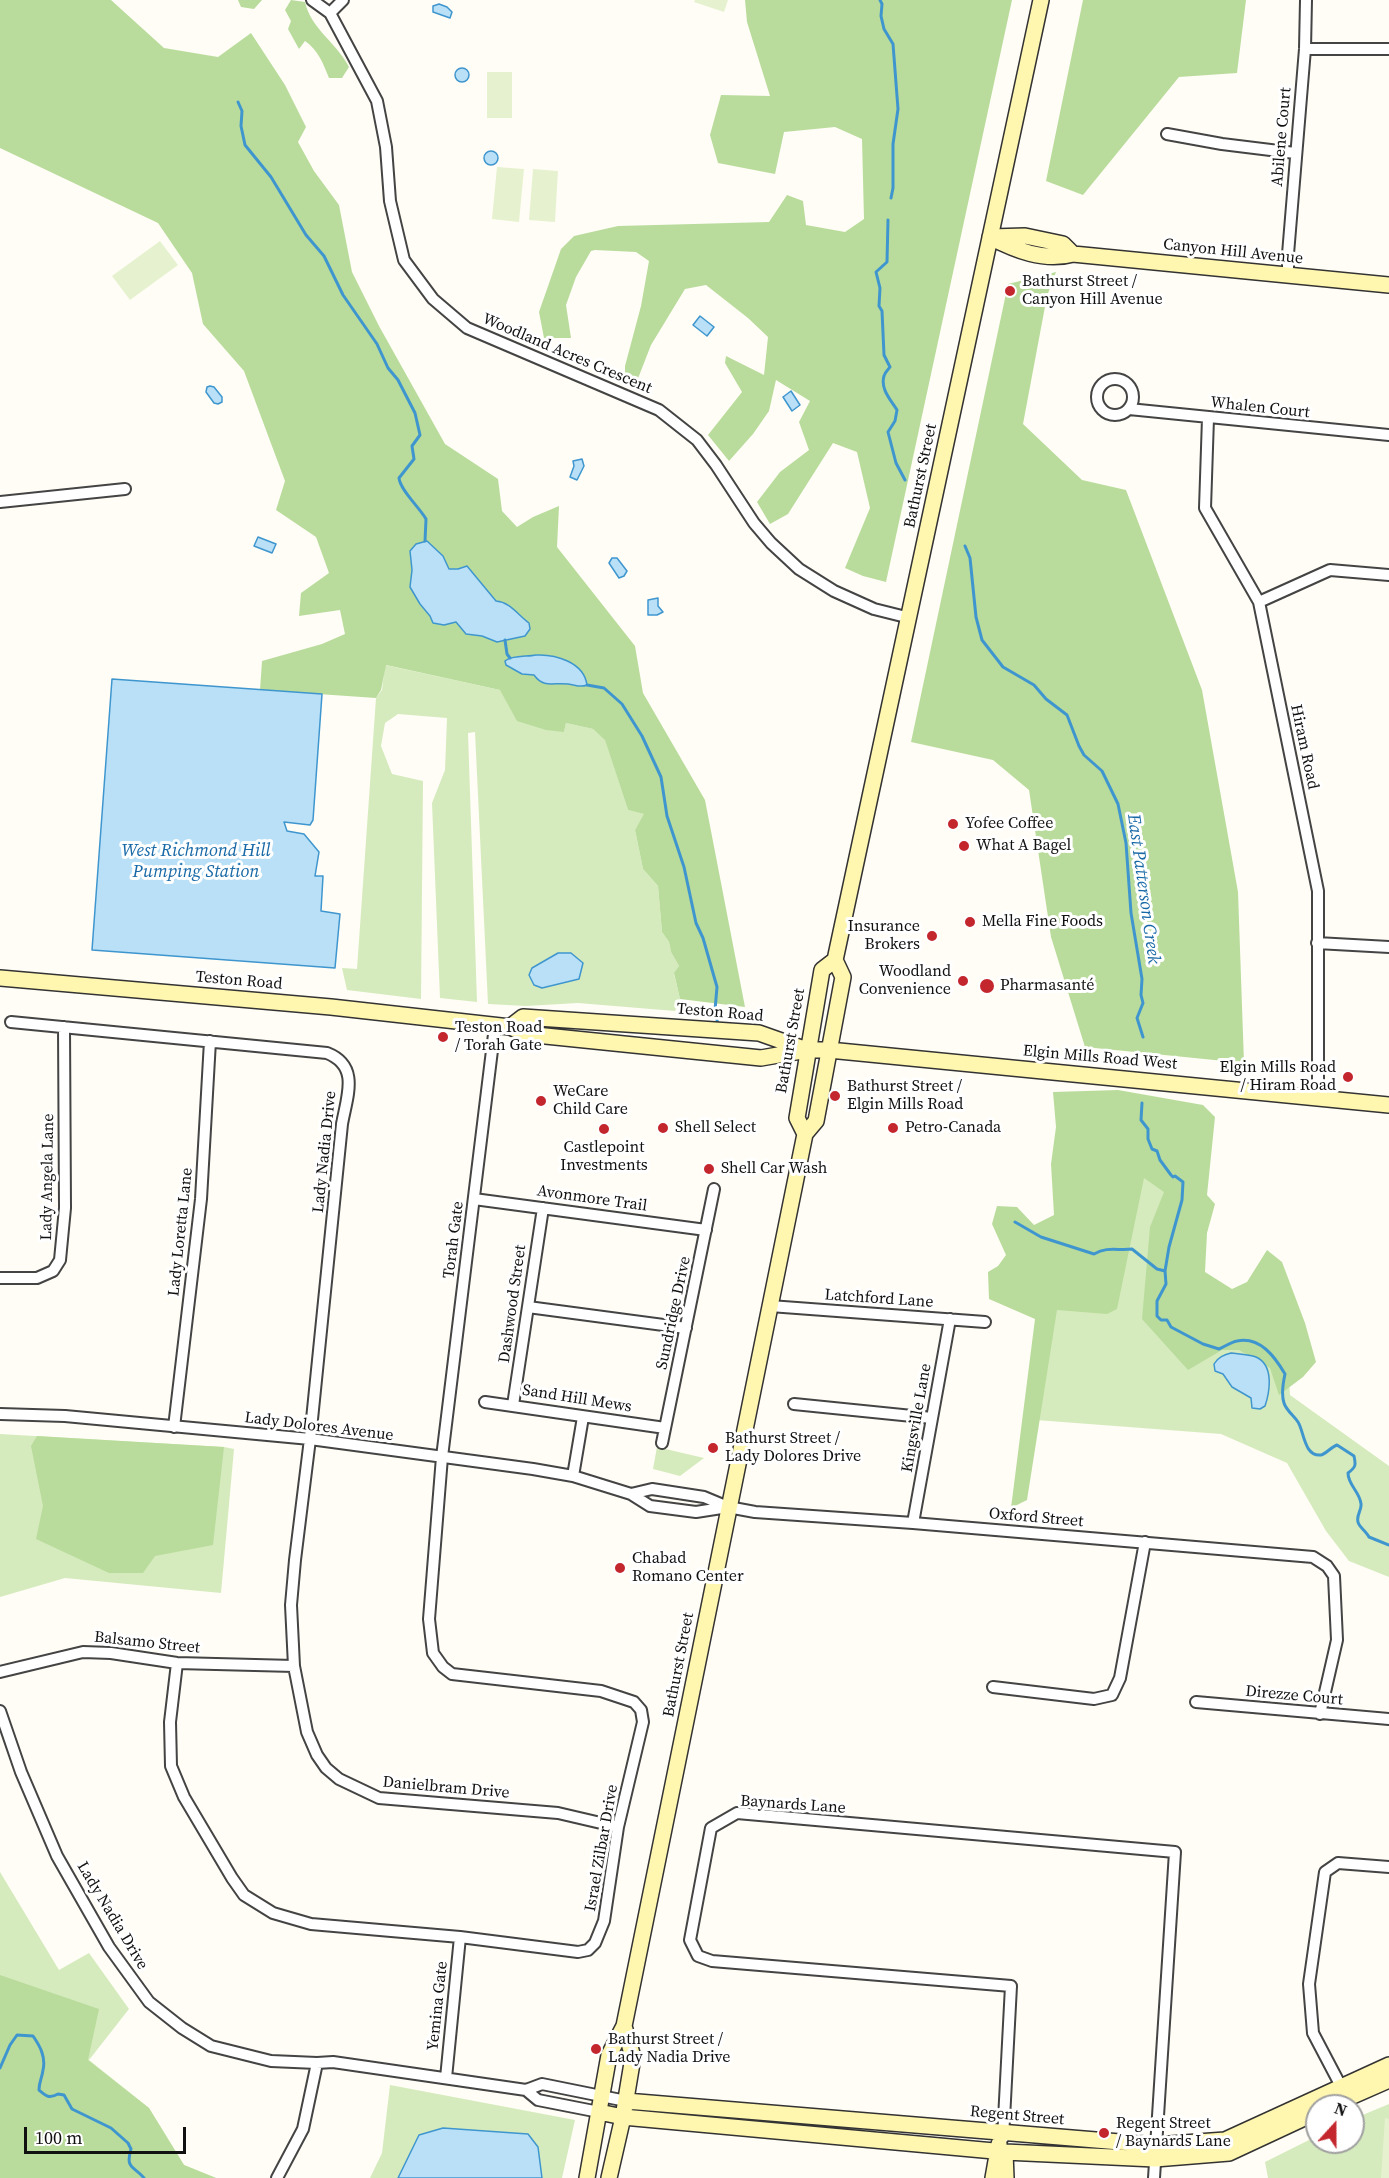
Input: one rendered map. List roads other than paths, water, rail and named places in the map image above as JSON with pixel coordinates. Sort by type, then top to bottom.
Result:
[{"type":"main road","name":"Bathurst Street","points":[[587,2178],[609,2055],[624,2026],[805,1134],[816,1121],[843,977],[835,960],[1041,0]]},
{"type":"main road","name":"Canyon Hill Avenue","points":[[990,237],[1016,250],[1059,258],[1073,254],[1389,285]]},
{"type":"main road","name":"Bathurst Street","points":[[805,1134],[797,1118],[807,1050],[822,970],[835,960]]},
{"type":"main road","name":"Teston Road","points":[[0,978],[331,1007],[503,1026],[526,1034],[761,1058],[807,1050]]},
{"type":"main road","name":"Teston Road","points":[[503,1026],[524,1017],[759,1033],[807,1050]]},
{"type":"main road","name":"Elgin Mills Road West","points":[[807,1050],[830,1050],[1389,1105]]},
{"type":"main road","name":"Bathurst Street","points":[[609,2178],[623,2117],[633,2057],[624,2026]]},
{"type":"main road","name":"Regent Street","points":[[1344,2093],[1389,2065]]},
{"type":"main road","name":"Regent Street","points":[[626,2101],[1003,2133],[1156,2152],[1225,2140],[1344,2093],[1389,2080]]},
{"type":"main road","name":"Regent Street","points":[[599,2112],[623,2117],[1001,2152],[1229,2153],[1305,2118]]},
{"type":"main road","points":[[993,2178],[1001,2152],[1003,2133]]},
{"type":"main road","points":[[1001,2152],[1006,2178]]},
{"type":"street","name":"Woodland Acres Crescent","points":[[312,0],[330,13],[377,101],[386,147],[390,201],[404,260],[432,299],[467,328],[659,410],[697,440],[754,523],[771,543],[799,569],[834,591],[874,609],[910,618]]},
{"type":"street","points":[[330,13],[343,0]]},
{"type":"street","name":"Abilene Court","points":[[1288,276],[1305,49],[1306,0]]},
{"type":"street","points":[[1305,49],[1389,49]]},
{"type":"street","points":[[1167,134],[1222,144],[1296,153]]},
{"type":"street","name":"Whalen Court","points":[[1129,409],[1389,435]]},
{"type":"street","name":"Hiram Road","points":[[1208,418],[1205,508],[1259,603],[1318,891],[1318,1097]]},
{"type":"street","points":[[0,502],[125,489]]},
{"type":"street","points":[[1259,603],[1330,570],[1389,575]]},
{"type":"street","points":[[1317,942],[1389,947]]},
{"type":"street","name":"Lady Nadia Drive","points":[[11,1022],[327,1053],[339,1057],[349,1077],[342,1124],[310,1439]]},
{"type":"street","name":"Torah Gate","points":[[442,1457],[474,1199],[503,1026]]},
{"type":"street","name":"Lady Angela Lane","points":[[0,1278],[37,1278],[53,1271],[60,1260],[65,1208],[64,1027]]},
{"type":"street","name":"Lady Loretta Lane","points":[[174,1427],[201,1199],[210,1041]]},
{"type":"street","name":"Sundridge Drive","points":[[662,1443],[714,1189]]},
{"type":"street","name":"Avonmore Trail","points":[[474,1199],[706,1230]]},
{"type":"street","name":"Dashwood Street","points":[[513,1405],[543,1208]]},
{"type":"street","name":"Latchford Lane","points":[[770,1306],[985,1322]]},
{"type":"street","points":[[528,1307],[686,1328]]},
{"type":"street","name":"Kingsville Lane","points":[[913,1523],[950,1320]]},
{"type":"street","name":"Sand Hill Mews","points":[[485,1402],[665,1428]]},
{"type":"street","points":[[794,1404],[932,1418]]},
{"type":"street","name":"Lady Dolores Avenue","points":[[0,1414],[65,1416],[310,1439],[573,1476],[631,1494],[650,1506],[696,1512],[728,1507]]},
{"type":"street","points":[[573,1476],[583,1417]]},
{"type":"street","name":"Danielbram Drive","points":[[310,1439],[291,1605],[294,1666],[307,1732],[317,1755],[326,1768],[339,1779],[362,1792],[379,1798],[558,1813],[618,1827]]},
{"type":"street","name":"Israel Zilbar Drive","points":[[177,1663],[170,1722],[171,1766],[189,1805],[244,1895],[273,1913],[311,1924],[460,1937],[578,1952],[588,1950],[604,1921],[618,1827],[643,1722],[641,1710],[634,1702],[601,1691],[453,1674],[443,1667],[433,1653],[429,1619],[442,1457]]},
{"type":"street","name":"Lady Dolores Avenue","points":[[631,1494],[652,1489],[704,1497],[728,1507]]},
{"type":"street","name":"Oxford Street","points":[[728,1507],[758,1512],[1314,1557],[1327,1566],[1334,1576],[1337,1640],[1320,1714]]},
{"type":"street","points":[[993,1687],[1094,1699],[1112,1695],[1120,1678],[1145,1542]]},
{"type":"street","name":"Balsamo Street","points":[[0,1672],[83,1652],[111,1653],[177,1663],[294,1666]]},
{"type":"street","name":"Direzze Court","points":[[1196,1702],[1389,1719]]},
{"type":"street","name":"Lady Nadia Drive","points":[[0,1711],[21,1772],[57,1856],[109,1947],[148,2002],[182,2028],[211,2046],[271,2061],[333,2062],[526,2090],[542,2084],[626,2101]]},
{"type":"street","name":"Baynards Lane","points":[[1003,2133],[1011,1986],[712,1961],[699,1956],[690,1940],[711,1828],[737,1813],[1175,1852],[1156,2152]]},
{"type":"street","points":[[1344,2093],[1313,2032],[1312,2023],[1310,1984],[1325,1872],[1338,1863],[1389,1867]]},
{"type":"street","name":"Yemina Gate","points":[[446,2078],[460,1937]]},
{"type":"street","points":[[277,2178],[303,2129],[317,2063]]},
{"type":"street","name":"Lady Nadia Drive","points":[[526,2090],[538,2100],[599,2112]]},
{"type":"street","points":[[1154,2178],[1156,2152]]},
{"type":"water","points":[[439,4],[452,12],[450,18],[433,12],[433,6]]},
{"type":"water","points":[[459,68],[465,68],[469,75],[465,82],[459,82],[455,78],[455,72]]},
{"type":"water","points":[[488,151],[494,151],[498,158],[494,165],[488,165],[484,161],[484,155]]},
{"type":"water","points":[[700,316],[714,327],[707,336],[693,325]]},
{"type":"water","points":[[207,387],[214,387],[222,397],[222,402],[214,403],[206,392]]},
{"type":"water","points":[[791,391],[800,405],[792,411],[783,397]]},
{"type":"water","points":[[582,459],[584,466],[577,480],[570,477],[574,466],[573,461]]},
{"type":"water","points":[[258,537],[276,544],[272,553],[254,546]]},
{"type":"water","points":[[427,541],[443,556],[449,569],[467,566],[496,601],[510,606],[529,623],[530,629],[525,636],[497,642],[482,636],[466,634],[456,622],[444,625],[433,623],[410,587],[412,570],[410,551],[416,544]]},
{"type":"water","points":[[612,558],[617,558],[627,571],[624,576],[619,578],[609,563]]},
{"type":"water","points":[[658,598],[658,606],[663,612],[648,615],[648,600]]},
{"type":"water","points":[[536,655],[560,658],[575,665],[585,677],[587,685],[545,683],[534,675],[522,674],[506,665],[505,661],[512,658]]},
{"type":"water","name":"West Richmond Hill Pumping Station","points":[[112,679],[322,694],[313,820],[310,825],[284,822],[287,831],[304,834],[319,852],[315,876],[323,876],[321,911],[340,914],[335,968],[92,950]]},
{"type":"water","points":[[558,953],[571,953],[583,963],[579,979],[542,988],[534,985],[529,975],[532,968]]},
{"type":"water","points":[[1231,1353],[1256,1357],[1266,1366],[1269,1379],[1268,1393],[1265,1406],[1260,1409],[1252,1408],[1251,1398],[1232,1387],[1223,1374],[1215,1371],[1214,1364],[1217,1360]]},
{"type":"water","points":[[443,2128],[528,2134],[538,2147],[542,2178],[398,2178],[419,2135]]},
{"type":"waterway","name":"East Patterson Creek","points":[[880,0],[884,29],[893,44],[898,109],[893,144],[891,198]]},
{"type":"waterway","points":[[238,102],[242,111],[241,126],[245,145],[271,177],[306,235],[324,256],[343,295],[377,344],[388,368],[398,380],[415,413],[420,435],[412,446],[414,459],[399,478],[403,488],[426,519],[425,541]]},
{"type":"waterway","name":"East Patterson Creek","points":[[888,220],[887,262],[876,272],[880,288],[879,306],[882,311],[884,355],[890,367],[883,381],[887,394],[897,410],[895,421],[888,432],[896,463],[905,480]]},
{"type":"waterway","name":"East Patterson Creek","points":[[965,546],[970,558],[976,617],[982,640],[1003,667],[1034,685],[1046,699],[1067,715],[1084,755],[1102,771],[1118,804],[1126,843],[1131,913],[1142,979],[1143,1003],[1137,1018],[1143,1037]]},
{"type":"waterway","points":[[505,640],[507,654],[510,658]]},
{"type":"waterway","points":[[587,685],[604,688],[622,704],[642,736],[661,777],[667,816],[684,867],[696,923],[703,938],[717,987],[715,1010],[718,1025]]},
{"type":"waterway","name":"East Patterson Creek","points":[[1142,1103],[1141,1120],[1148,1129],[1148,1139],[1152,1149],[1157,1151],[1160,1160],[1171,1175],[1183,1182],[1182,1200],[1169,1247],[1165,1271],[1166,1284],[1157,1301],[1157,1316],[1161,1320],[1167,1320],[1171,1327],[1203,1344],[1219,1349],[1245,1340],[1266,1349],[1285,1374],[1282,1392],[1284,1403],[1298,1422],[1305,1443],[1311,1452],[1321,1455],[1337,1445],[1354,1456],[1355,1466],[1348,1473],[1360,1500],[1359,1524],[1369,1537],[1389,1545]]},
{"type":"waterway","points":[[1015,1222],[1041,1237],[1094,1254],[1108,1249],[1132,1249],[1157,1269],[1165,1271]]},
{"type":"waterway","points":[[0,2068],[17,2035],[33,2036],[44,2061],[39,2090],[48,2096],[64,2095],[72,2109],[111,2128],[128,2143],[131,2149],[130,2164],[144,2178]]},
{"type":"place","name":"Bathurst Street / Canyon Hill Avenue","points":[[1010,291]]},
{"type":"place","name":"Yofee Coffee","points":[[953,824]]},
{"type":"place","name":"What A Bagel","points":[[964,846]]},
{"type":"place","name":"Mella Fine Foods","points":[[970,922]]},
{"type":"place","name":"Insurance Brokers","points":[[932,936]]},
{"type":"place","name":"Woodland Convenience","points":[[963,981]]},
{"type":"place","name":"Pharmasanté","points":[[987,986]]},
{"type":"place","name":"Teston Road / Torah Gate","points":[[443,1037]]},
{"type":"place","name":"Elgin Mills Road / Hiram Road","points":[[1348,1077]]},
{"type":"place","name":"Bathurst Street / Elgin Mills Road","points":[[835,1096]]},
{"type":"place","name":"WeCare Child Care","points":[[541,1101]]},
{"type":"place","name":"Shell Select","points":[[663,1128]]},
{"type":"place","name":"Petro-Canada","points":[[893,1128]]},
{"type":"place","name":"Castlepoint Investments","points":[[604,1129]]},
{"type":"place","name":"Shell Car Wash","points":[[709,1169]]},
{"type":"place","name":"Bathurst Street / Lady Dolores Drive","points":[[713,1448]]},
{"type":"place","name":"Chabad Romano Center","points":[[620,1568]]},
{"type":"place","name":"Bathurst Street / Lady Nadia Drive","points":[[596,2049]]},
{"type":"place","name":"Regent Street / Baynards Lane","points":[[1104,2133]]}]
